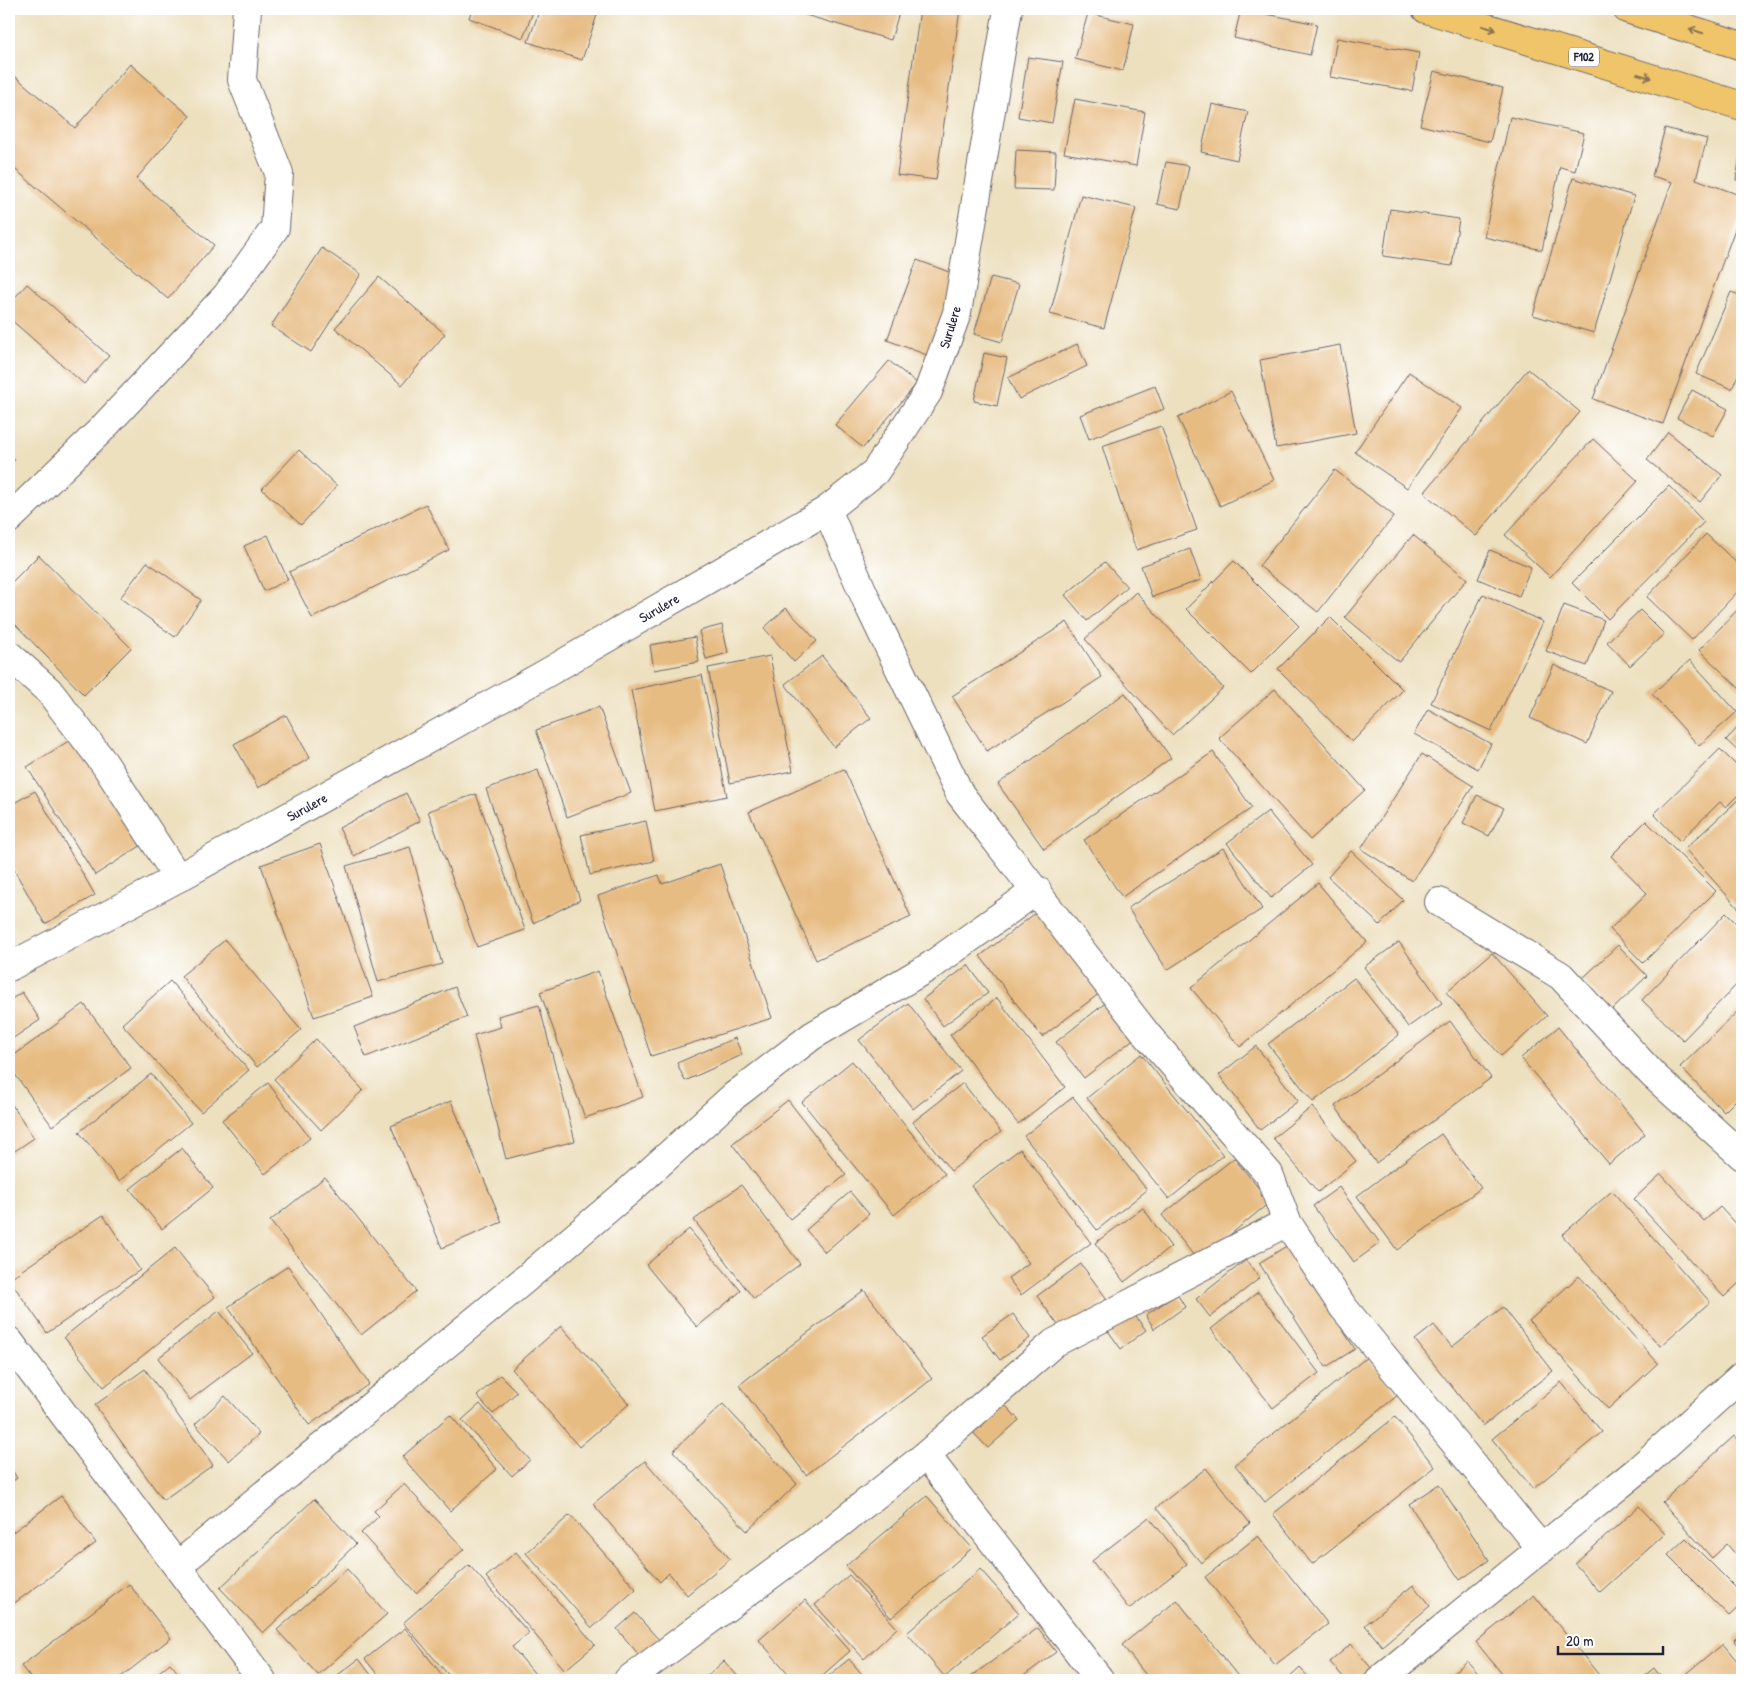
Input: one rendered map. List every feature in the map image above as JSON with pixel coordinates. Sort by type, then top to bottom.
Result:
[{"type":"highway","name":"F102","points":[[1426,9],[1742,106]]},
{"type":"highway","points":[[1627,9],[1742,46]]},
{"type":"street","points":[[9,519],[100,432],[227,295],[274,228],[279,173],[242,80],[247,9]]},
{"type":"street","name":"Surulere","points":[[9,967],[178,878],[545,674],[827,510],[875,472],[928,392],[956,313],[1008,9]]},
{"type":"street","points":[[827,510],[870,608],[960,794],[1148,1036],[1269,1174],[1287,1222],[1343,1307],[1542,1548]]},
{"type":"street","points":[[9,655],[49,691],[104,763],[178,878]]},
{"type":"street","points":[[177,1566],[523,1281],[630,1190],[734,1096],[812,1036],[932,965],[1036,890]]},
{"type":"street","points":[[1440,902],[1561,976],[1653,1075],[1742,1156]]},
{"type":"street","points":[[628,1680],[833,1529],[926,1455],[1054,1343],[1287,1222]]},
{"type":"street","points":[[9,1340],[262,1680]]},
{"type":"street","points":[[1379,1680],[1638,1470],[1742,1376]]},
{"type":"street","points":[[926,1455],[1100,1680]]},
{"type":"building","points":[[472,9],[534,9],[523,38],[469,18]]},
{"type":"building","points":[[540,9],[599,9],[582,60],[528,42]]},
{"type":"building","points":[[804,9],[900,9],[891,40],[802,14]]},
{"type":"building","points":[[920,9],[960,9],[936,180],[897,175]]},
{"type":"building","points":[[1241,9],[1317,24],[1310,55],[1234,38]]},
{"type":"building","points":[[1088,13],[1134,24],[1123,71],[1075,59]]},
{"type":"building","points":[[1337,38],[1419,53],[1412,91],[1330,77]]},
{"type":"building","points":[[1028,57],[1063,62],[1052,123],[1018,117]]},
{"type":"building","points":[[130,64],[190,116],[136,179],[214,245],[168,299],[9,164],[9,71],[75,128]]},
{"type":"building","points":[[1434,71],[1503,88],[1490,142],[1420,125]]},
{"type":"building","points":[[1075,99],[1145,112],[1136,166],[1064,153]]},
{"type":"building","points":[[1212,104],[1248,112],[1237,160],[1201,152]]},
{"type":"building","points":[[1510,117],[1584,133],[1575,171],[1560,167],[1542,250],[1484,237]]},
{"type":"building","points":[[1665,128],[1707,139],[1696,179],[1742,196],[1742,210],[1663,424],[1593,399],[1672,182],[1652,176]]},
{"type":"building","points":[[1742,149],[1742,181],[1736,180]]},
{"type":"building","points":[[1016,150],[1056,152],[1054,190],[1014,189]]},
{"type":"building","points":[[1166,162],[1189,166],[1180,209],[1157,204]]},
{"type":"building","points":[[1573,178],[1634,196],[1594,333],[1533,315]]},
{"type":"building","points":[[1081,195],[1136,208],[1104,328],[1050,314]]},
{"type":"building","points":[[1390,209],[1459,219],[1452,266],[1383,256]]},
{"type":"building","points":[[322,248],[361,274],[311,352],[271,326]]},
{"type":"building","points":[[917,260],[957,275],[927,355],[887,340]]},
{"type":"building","points":[[379,277],[445,334],[402,385],[335,328]]},
{"type":"building","points":[[991,277],[1019,284],[1002,342],[974,334]]},
{"type":"building","points":[[27,284],[109,356],[84,384],[9,318],[9,304]]},
{"type":"building","points":[[1731,292],[1742,296],[1742,365],[1732,389],[1696,374]]},
{"type":"building","points":[[1077,344],[1087,366],[1019,399],[1008,378]]},
{"type":"building","points":[[1340,345],[1356,433],[1276,448],[1260,360]]},
{"type":"building","points":[[984,353],[1007,358],[997,406],[974,401]]},
{"type":"building","points":[[889,361],[917,383],[863,448],[835,425]]},
{"type":"building","points":[[1528,369],[1580,412],[1476,536],[1424,493]]},
{"type":"building","points":[[1409,372],[1462,408],[1407,488],[1355,452]]},
{"type":"building","points":[[1155,386],[1164,409],[1089,439],[1080,415]]},
{"type":"building","points":[[1692,390],[1728,409],[1713,436],[1677,418]]},
{"type":"building","points":[[1231,391],[1274,480],[1220,506],[1178,418]]},
{"type":"building","points":[[1161,426],[1197,530],[1136,550],[1102,446]]},
{"type":"building","points":[[1668,432],[1722,475],[1700,502],[1647,460]]},
{"type":"building","points":[[1593,439],[1638,481],[1550,577],[1505,535]]},
{"type":"building","points":[[299,450],[337,486],[301,525],[262,489]]},
{"type":"building","points":[[9,455],[15,459],[9,468]]},
{"type":"building","points":[[1335,470],[1394,516],[1318,612],[1259,566]]},
{"type":"building","points":[[1669,486],[1704,522],[1608,619],[1572,583]]},
{"type":"building","points":[[426,504],[449,550],[312,618],[289,572]]},
{"type":"building","points":[[1706,534],[1742,568],[1742,587],[1692,640],[1647,597]]},
{"type":"building","points":[[268,535],[288,580],[264,591],[244,546]]},
{"type":"building","points":[[1413,535],[1467,579],[1399,662],[1345,617]]},
{"type":"building","points":[[1190,549],[1201,580],[1152,597],[1141,566]]},
{"type":"building","points":[[1490,550],[1531,567],[1519,596],[1478,579]]},
{"type":"building","points":[[39,555],[131,648],[84,695],[9,618],[9,585]]},
{"type":"building","points":[[1234,561],[1299,626],[1251,674],[1186,609]]},
{"type":"building","points":[[147,562],[201,600],[175,637],[120,598]]},
{"type":"building","points":[[1105,562],[1127,587],[1087,621],[1065,595]]},
{"type":"building","points":[[1136,592],[1223,688],[1172,735],[1085,639]]},
{"type":"building","points":[[1483,594],[1543,622],[1491,731],[1431,703]]},
{"type":"building","points":[[1564,605],[1604,620],[1587,666],[1546,651]]},
{"type":"building","points":[[1742,605],[1742,691],[1699,650]]},
{"type":"building","points":[[786,608],[817,641],[794,662],[764,628]]},
{"type":"building","points":[[1640,610],[1664,634],[1630,666],[1607,642]]},
{"type":"building","points":[[1330,617],[1403,690],[1352,742],[1278,669]]},
{"type":"building","points":[[1067,622],[1102,677],[987,751],[952,696]]},
{"type":"building","points":[[722,625],[728,653],[706,659],[699,631]]},
{"type":"building","points":[[695,637],[699,662],[654,670],[650,645]]},
{"type":"building","points":[[770,656],[793,771],[730,783],[708,668]]},
{"type":"building","points":[[822,656],[871,718],[834,747],[785,684]]},
{"type":"building","points":[[1690,660],[1737,712],[1699,746],[1652,694]]},
{"type":"building","points":[[1554,665],[1611,691],[1587,744],[1530,718]]},
{"type":"building","points":[[702,675],[727,796],[655,811],[631,690]]},
{"type":"building","points":[[1275,689],[1365,790],[1310,840],[1219,738]]},
{"type":"building","points":[[1125,693],[1171,758],[1044,849],[998,784]]},
{"type":"building","points":[[599,707],[631,793],[567,817],[536,730]]},
{"type":"building","points":[[1428,709],[1491,744],[1478,769],[1414,734]]},
{"type":"building","points":[[286,715],[310,758],[258,788],[234,744]]},
{"type":"building","points":[[1742,723],[1742,755],[1726,740]]},
{"type":"building","points":[[75,737],[142,845],[95,875],[27,767]]},
{"type":"building","points":[[1720,749],[1742,771],[1742,791],[1726,807],[1720,802],[1680,841],[1654,814]]},
{"type":"building","points":[[1213,752],[1252,808],[1122,897],[1084,840]]},
{"type":"building","points":[[1422,754],[1473,786],[1412,881],[1361,849]]},
{"type":"building","points":[[844,769],[911,917],[816,960],[749,812]]},
{"type":"building","points":[[538,770],[580,900],[533,923],[486,789]]},
{"type":"building","points":[[35,791],[95,895],[45,924],[9,861],[9,806]]},
{"type":"building","points":[[406,793],[420,821],[354,856],[339,828]]},
{"type":"building","points":[[476,794],[525,930],[477,947],[428,811]]},
{"type":"building","points":[[1477,795],[1504,808],[1489,836],[1463,823]]},
{"type":"building","points":[[1740,798],[1742,801],[1742,912],[1685,849]]},
{"type":"building","points":[[1268,811],[1312,865],[1271,898],[1227,843]]},
{"type":"building","points":[[646,821],[654,861],[590,875],[581,835]]},
{"type":"building","points":[[1646,821],[1716,891],[1643,963],[1610,929],[1647,893],[1611,856]]},
{"type":"building","points":[[320,844],[373,997],[314,1017],[261,865]]},
{"type":"building","points":[[410,847],[442,964],[378,982],[346,866]]},
{"type":"building","points":[[1223,848],[1262,909],[1167,970],[1128,908]]},
{"type":"building","points":[[1351,851],[1403,900],[1380,925],[1328,877]]},
{"type":"building","points":[[720,864],[772,1018],[651,1056],[598,896],[659,875],[662,884]]},
{"type":"building","points":[[1318,883],[1367,942],[1240,1047],[1191,988]]},
{"type":"building","points":[[1038,911],[1100,993],[1042,1037],[980,956]]},
{"type":"building","points":[[1726,913],[1742,929],[1742,979],[1683,1040],[1642,1000]]},
{"type":"building","points":[[225,940],[301,1030],[257,1067],[181,976]]},
{"type":"building","points":[[1399,942],[1442,1003],[1408,1027],[1364,967]]},
{"type":"building","points":[[1618,945],[1647,976],[1612,1010],[1582,979]]},
{"type":"building","points":[[1492,953],[1547,1016],[1501,1056],[1446,992]]},
{"type":"building","points":[[968,965],[988,993],[943,1026],[923,999]]},
{"type":"building","points":[[598,971],[643,1097],[585,1118],[540,992]]},
{"type":"building","points":[[1354,978],[1399,1035],[1313,1102],[1268,1044]]},
{"type":"building","points":[[170,981],[249,1070],[201,1112],[122,1024]]},
{"type":"building","points":[[455,987],[467,1017],[366,1057],[354,1027]]},
{"type":"building","points":[[22,992],[40,1020],[9,1041],[9,1001]]},
{"type":"building","points":[[997,998],[1065,1087],[1018,1124],[950,1035]]},
{"type":"building","points":[[1108,1001],[1136,1037],[1084,1078],[1056,1042]]},
{"type":"building","points":[[908,1003],[961,1071],[913,1109],[859,1040]]},
{"type":"building","points":[[84,1004],[131,1068],[52,1126],[9,1066],[9,1059]]},
{"type":"building","points":[[539,1005],[575,1141],[506,1159],[474,1035],[501,1027],[498,1016]]},
{"type":"building","points":[[1742,1007],[1742,1094],[1724,1112],[1680,1067]]},
{"type":"building","points":[[1450,1021],[1491,1078],[1376,1163],[1335,1106]]},
{"type":"building","points":[[1558,1027],[1645,1134],[1609,1164],[1521,1058]]},
{"type":"building","points":[[735,1038],[742,1055],[685,1081],[677,1063]]},
{"type":"building","points":[[316,1039],[363,1090],[321,1130],[274,1079]]},
{"type":"building","points":[[1256,1046],[1298,1101],[1260,1130],[1219,1075]]},
{"type":"building","points":[[1141,1054],[1223,1155],[1169,1199],[1087,1098]]},
{"type":"building","points":[[852,1061],[945,1174],[894,1215],[802,1102]]},
{"type":"building","points":[[151,1074],[191,1123],[119,1181],[79,1132]]},
{"type":"building","points":[[268,1083],[310,1138],[265,1174],[222,1120]]},
{"type":"building","points":[[963,1083],[1001,1132],[951,1171],[913,1122]]},
{"type":"building","points":[[1073,1097],[1147,1190],[1097,1230],[1024,1136]]},
{"type":"building","points":[[9,1100],[34,1138],[9,1155]]},
{"type":"building","points":[[788,1100],[846,1175],[790,1219],[732,1144]]},
{"type":"building","points":[[451,1101],[502,1222],[442,1248],[391,1126]]},
{"type":"building","points":[[1312,1107],[1356,1161],[1318,1192],[1273,1138]]},
{"type":"building","points":[[1441,1134],[1481,1188],[1397,1250],[1357,1196]]},
{"type":"building","points":[[182,1148],[213,1188],[162,1229],[130,1189]]},
{"type":"building","points":[[1020,1149],[1091,1243],[1021,1295],[1008,1278],[1029,1263],[971,1186]]},
{"type":"building","points":[[1234,1158],[1270,1202],[1198,1261],[1162,1215]]},
{"type":"building","points":[[1661,1174],[1704,1221],[1720,1207],[1742,1231],[1742,1280],[1724,1297],[1634,1199]]},
{"type":"building","points":[[325,1177],[416,1291],[361,1335],[270,1221]]},
{"type":"building","points":[[741,1185],[800,1264],[754,1299],[694,1220]]},
{"type":"building","points":[[1339,1187],[1380,1243],[1354,1262],[1313,1206]]},
{"type":"building","points":[[1612,1191],[1710,1302],[1660,1346],[1562,1235]]},
{"type":"building","points":[[850,1192],[869,1214],[825,1252],[806,1230]]},
{"type":"building","points":[[1143,1208],[1171,1247],[1124,1282],[1095,1243]]},
{"type":"building","points":[[103,1215],[140,1270],[47,1333],[9,1279]]},
{"type":"building","points":[[689,1229],[741,1291],[697,1327],[646,1265]]},
{"type":"building","points":[[1288,1245],[1355,1349],[1326,1367],[1259,1263]]},
{"type":"building","points":[[175,1248],[215,1297],[104,1387],[64,1337]]},
{"type":"building","points":[[1246,1260],[1260,1278],[1210,1317],[1196,1299]]},
{"type":"building","points":[[1081,1264],[1107,1299],[1063,1332],[1037,1296]]},
{"type":"building","points":[[288,1266],[369,1384],[309,1425],[228,1307]]},
{"type":"building","points":[[1579,1276],[1658,1363],[1608,1409],[1529,1321]]},
{"type":"building","points":[[864,1290],[932,1379],[806,1475],[739,1385]]},
{"type":"building","points":[[1258,1292],[1319,1373],[1273,1408],[1211,1329]]},
{"type":"building","points":[[1177,1294],[1185,1307],[1154,1329],[1146,1315]]},
{"type":"building","points":[[1503,1307],[1553,1371],[1483,1426],[1415,1340],[1434,1325],[1452,1347]]},
{"type":"building","points":[[1130,1309],[1146,1330],[1121,1349],[1106,1328]]},
{"type":"building","points":[[219,1311],[252,1353],[190,1400],[158,1358]]},
{"type":"building","points":[[1013,1314],[1030,1338],[1000,1360],[982,1336]]},
{"type":"building","points":[[561,1326],[629,1404],[579,1447],[512,1369]]},
{"type":"building","points":[[1367,1357],[1398,1395],[1265,1502],[1235,1465]]},
{"type":"building","points":[[145,1369],[213,1465],[163,1500],[95,1405]]},
{"type":"building","points":[[500,1375],[517,1392],[493,1414],[477,1396]]},
{"type":"building","points":[[1561,1382],[1602,1432],[1533,1489],[1492,1439]]},
{"type":"building","points":[[225,1396],[259,1434],[229,1461],[195,1424]]},
{"type":"building","points":[[998,1397],[1019,1420],[988,1448],[966,1425]]},
{"type":"building","points":[[480,1404],[530,1460],[512,1476],[462,1420]]},
{"type":"building","points":[[723,1404],[797,1484],[747,1531],[673,1451]]},
{"type":"building","points":[[450,1415],[497,1469],[450,1511],[402,1457]]},
{"type":"building","points":[[1395,1417],[1435,1467],[1312,1564],[1273,1514]]},
{"type":"building","points":[[1734,1436],[1742,1445],[1742,1562],[1727,1544],[1712,1558],[1662,1502]]},
{"type":"building","points":[[645,1461],[730,1559],[687,1595],[669,1573],[660,1582],[593,1504]]},
{"type":"building","points":[[9,1465],[17,1478],[9,1484]]},
{"type":"building","points":[[1206,1468],[1250,1523],[1201,1563],[1156,1508]]},
{"type":"building","points":[[404,1484],[464,1549],[416,1593],[361,1533],[379,1516],[374,1511]]},
{"type":"building","points":[[1439,1484],[1489,1560],[1460,1580],[1409,1504]]},
{"type":"building","points":[[61,1496],[96,1543],[9,1607],[9,1535]]},
{"type":"building","points":[[927,1496],[972,1548],[891,1618],[846,1566]]},
{"type":"building","points":[[314,1499],[356,1544],[263,1633],[220,1588]]},
{"type":"building","points":[[1639,1506],[1665,1534],[1600,1592],[1575,1564]]},
{"type":"building","points":[[570,1515],[636,1589],[592,1628],[526,1553]]},
{"type":"building","points":[[1149,1517],[1187,1564],[1129,1609],[1092,1561]]},
{"type":"building","points":[[1258,1536],[1328,1624],[1275,1665],[1205,1577]]},
{"type":"building","points":[[1686,1538],[1742,1594],[1742,1604],[1729,1616],[1668,1555]]},
{"type":"building","points":[[516,1552],[595,1645],[565,1670],[486,1577]]},
{"type":"building","points":[[469,1565],[529,1633],[512,1647],[536,1675],[530,1680],[453,1680],[403,1623]]},
{"type":"building","points":[[347,1569],[387,1614],[318,1675],[277,1630]]},
{"type":"building","points":[[980,1569],[1019,1613],[945,1677],[907,1633]]},
{"type":"building","points":[[849,1575],[897,1628],[864,1659],[815,1605]]},
{"type":"building","points":[[129,1584],[171,1638],[117,1680],[32,1680],[21,1666]]},
{"type":"building","points":[[1413,1585],[1430,1606],[1382,1646],[1365,1625]]},
{"type":"building","points":[[1534,1595],[1603,1680],[1507,1680],[1476,1642]]},
{"type":"building","points":[[805,1600],[850,1651],[817,1680],[794,1680],[759,1640]]},
{"type":"building","points":[[1177,1600],[1241,1680],[1150,1680],[1122,1645]]},
{"type":"building","points":[[635,1613],[659,1640],[640,1656],[617,1629]]},
{"type":"building","points":[[405,1628],[446,1680],[382,1680],[365,1659]]},
{"type":"building","points":[[1038,1628],[1056,1652],[1018,1680],[966,1680]]},
{"type":"building","points":[[1742,1632],[1742,1649],[1734,1640]]},
{"type":"building","points":[[1351,1644],[1372,1669],[1359,1680],[1346,1680],[1330,1662]]},
{"type":"building","points":[[1723,1644],[1742,1667],[1742,1680],[1679,1680]]},
{"type":"building","points":[[359,1659],[375,1680],[331,1680]]},
{"type":"building","points":[[849,1659],[867,1680],[828,1680],[826,1678]]},
{"type":"building","points":[[724,1661],[741,1680],[703,1680]]},
{"type":"building","points":[[1467,1661],[1484,1680],[1446,1680]]},
{"type":"building","points":[[170,1663],[184,1680],[149,1680]]},
{"type":"building","points":[[1300,1668],[1311,1680],[1287,1680]]},
{"type":"building","points":[[1654,1668],[1663,1680],[1639,1680]]}]
